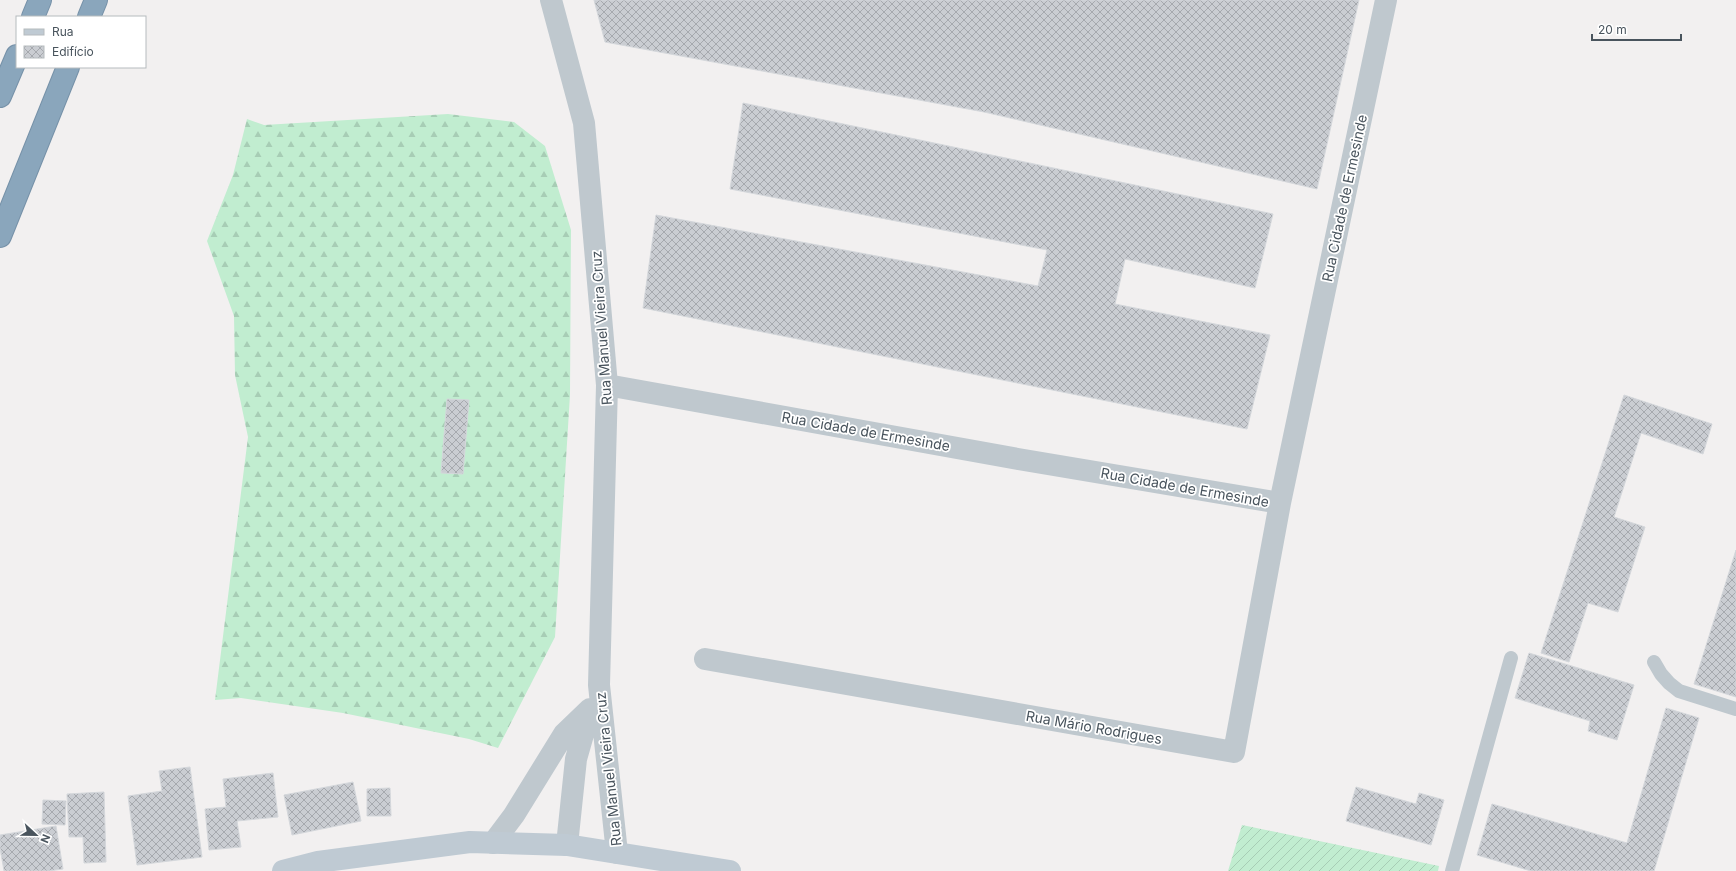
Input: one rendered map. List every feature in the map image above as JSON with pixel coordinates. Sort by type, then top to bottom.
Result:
[{"type":"highway","points":[[33,16],[40,0]]},
{"type":"highway","points":[[89,16],[96,0]]},
{"type":"highway","points":[[0,96],[16,58]]},
{"type":"highway","points":[[0,236],[68,68]]},
{"type":"main road","points":[[283,871],[333,860],[470,842],[567,845],[730,871]]},
{"type":"street","name":"Rua Manuel Vieira Cruz","points":[[551,0],[584,123],[607,385],[599,685],[617,853]]},
{"type":"street","name":"Rua Cidade de Ermesinde","points":[[607,385],[1018,459],[1280,504],[1386,0]]},
{"type":"street","name":"Rua Mário Rodrigues","points":[[705,659],[1234,752],[1280,504]]},
{"type":"street","name":"Rua Manuel Vieira Cruz","points":[[567,845],[576,759],[590,709],[599,685]]},
{"type":"street","name":"Rua Manuel Vieira Cruz","points":[[493,843],[514,815],[564,734],[590,709]]},
{"type":"lane","points":[[1452,871],[1510,658]]},
{"type":"lane","points":[[1654,662],[1660,674],[1669,684],[1679,691],[1736,708]]},
{"type":"green space","points":[[448,114],[514,122],[545,146],[571,230],[570,395],[555,637],[498,748],[469,739],[343,713],[241,698],[215,700],[248,437],[235,375],[234,316],[207,241],[233,175],[247,119],[264,125]]},
{"type":"green space","points":[[1242,825],[1439,866],[1438,871],[1228,871]]},
{"type":"building","points":[[594,0],[1359,0],[1317,189],[984,112],[605,42]]},
{"type":"building","points":[[743,103],[1273,214],[1255,288],[1125,259],[1115,304],[1270,335],[1247,429],[643,308],[656,215],[1038,286],[1047,250],[730,189]]},
{"type":"building","points":[[1624,395],[1712,424],[1703,454],[1641,433],[1614,517],[1645,527],[1618,612],[1588,603],[1569,662],[1541,653]]},
{"type":"building","points":[[447,399],[469,400],[463,474],[441,473]]},
{"type":"building","points":[[1736,550],[1736,697],[1694,684]]},
{"type":"building","points":[[1529,653],[1634,685],[1617,740],[1588,731],[1590,721],[1515,698]]},
{"type":"building","points":[[1666,708],[1699,718],[1654,871],[1531,871],[1477,855],[1492,804],[1627,843]]},
{"type":"building","points":[[190,767],[202,857],[137,865],[128,796],[162,791],[159,771]]},
{"type":"building","points":[[273,773],[278,817],[237,821],[241,847],[209,850],[205,809],[226,807],[223,779]]},
{"type":"building","points":[[353,782],[361,821],[292,835],[284,795]]},
{"type":"building","points":[[1356,787],[1416,804],[1419,793],[1444,800],[1431,845],[1346,821]]},
{"type":"building","points":[[390,788],[391,816],[367,816],[367,789]]},
{"type":"building","points":[[104,792],[106,862],[84,863],[83,837],[69,837],[67,794]]},
{"type":"building","points":[[43,800],[66,801],[65,825],[42,824]]},
{"type":"building","points":[[56,826],[63,869],[48,871],[4,871],[0,848],[0,835]]}]
